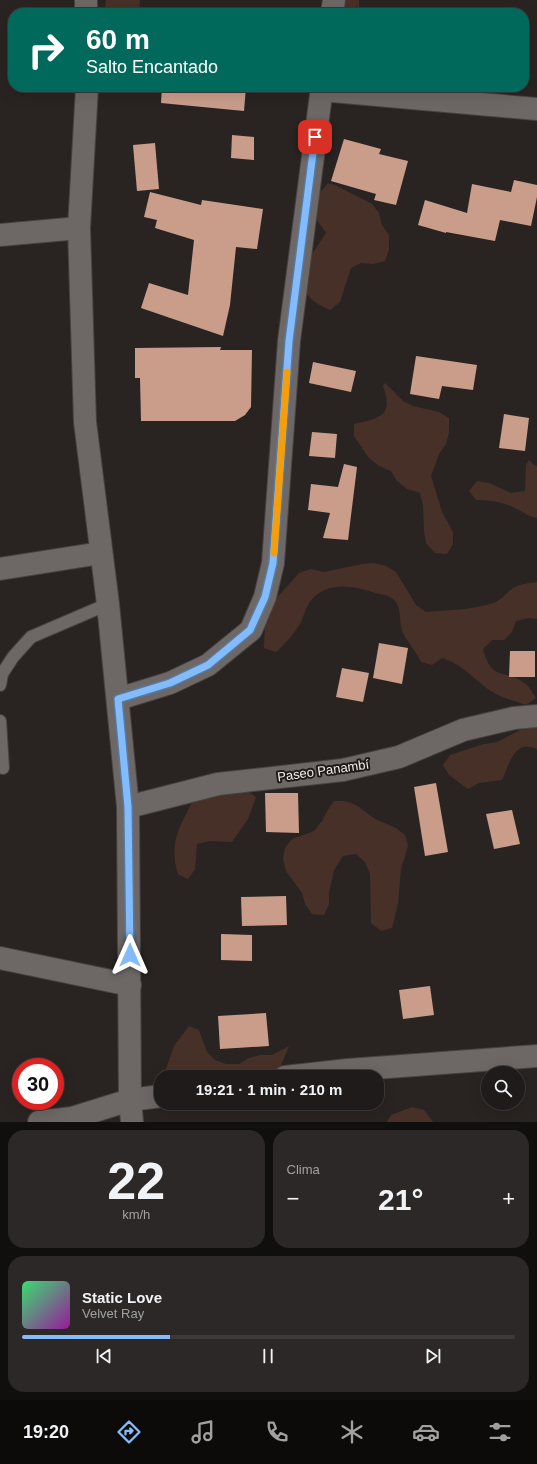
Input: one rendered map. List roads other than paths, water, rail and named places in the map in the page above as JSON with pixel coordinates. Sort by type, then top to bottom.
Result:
[{"type":"street","points":[[86,92],[79,228],[85,422],[108,604],[128,807],[130,1100],[132,1122]]},
{"type":"street","points":[[118,699],[170,683],[208,665],[250,630],[265,597],[273,563],[289,341],[321,92]]},
{"type":"street","points":[[363,92],[537,109]]},
{"type":"street","points":[[0,234],[79,228]]},
{"type":"street","points":[[0,569],[102,553]]},
{"type":"street","name":"Paseo Panambí","points":[[128,807],[218,784],[343,770],[399,757],[463,730],[514,718],[537,716]]},
{"type":"street","points":[[0,958],[130,985]]},
{"type":"street","points":[[348,1070],[537,1056]]},
{"type":"street","points":[[39,1122],[72,1118],[130,1100],[154,1097]]},
{"type":"lane","points":[[0,685],[2,674],[13,657],[31,637],[108,604]]},
{"type":"lane","points":[[0,721],[3,768]]}]
